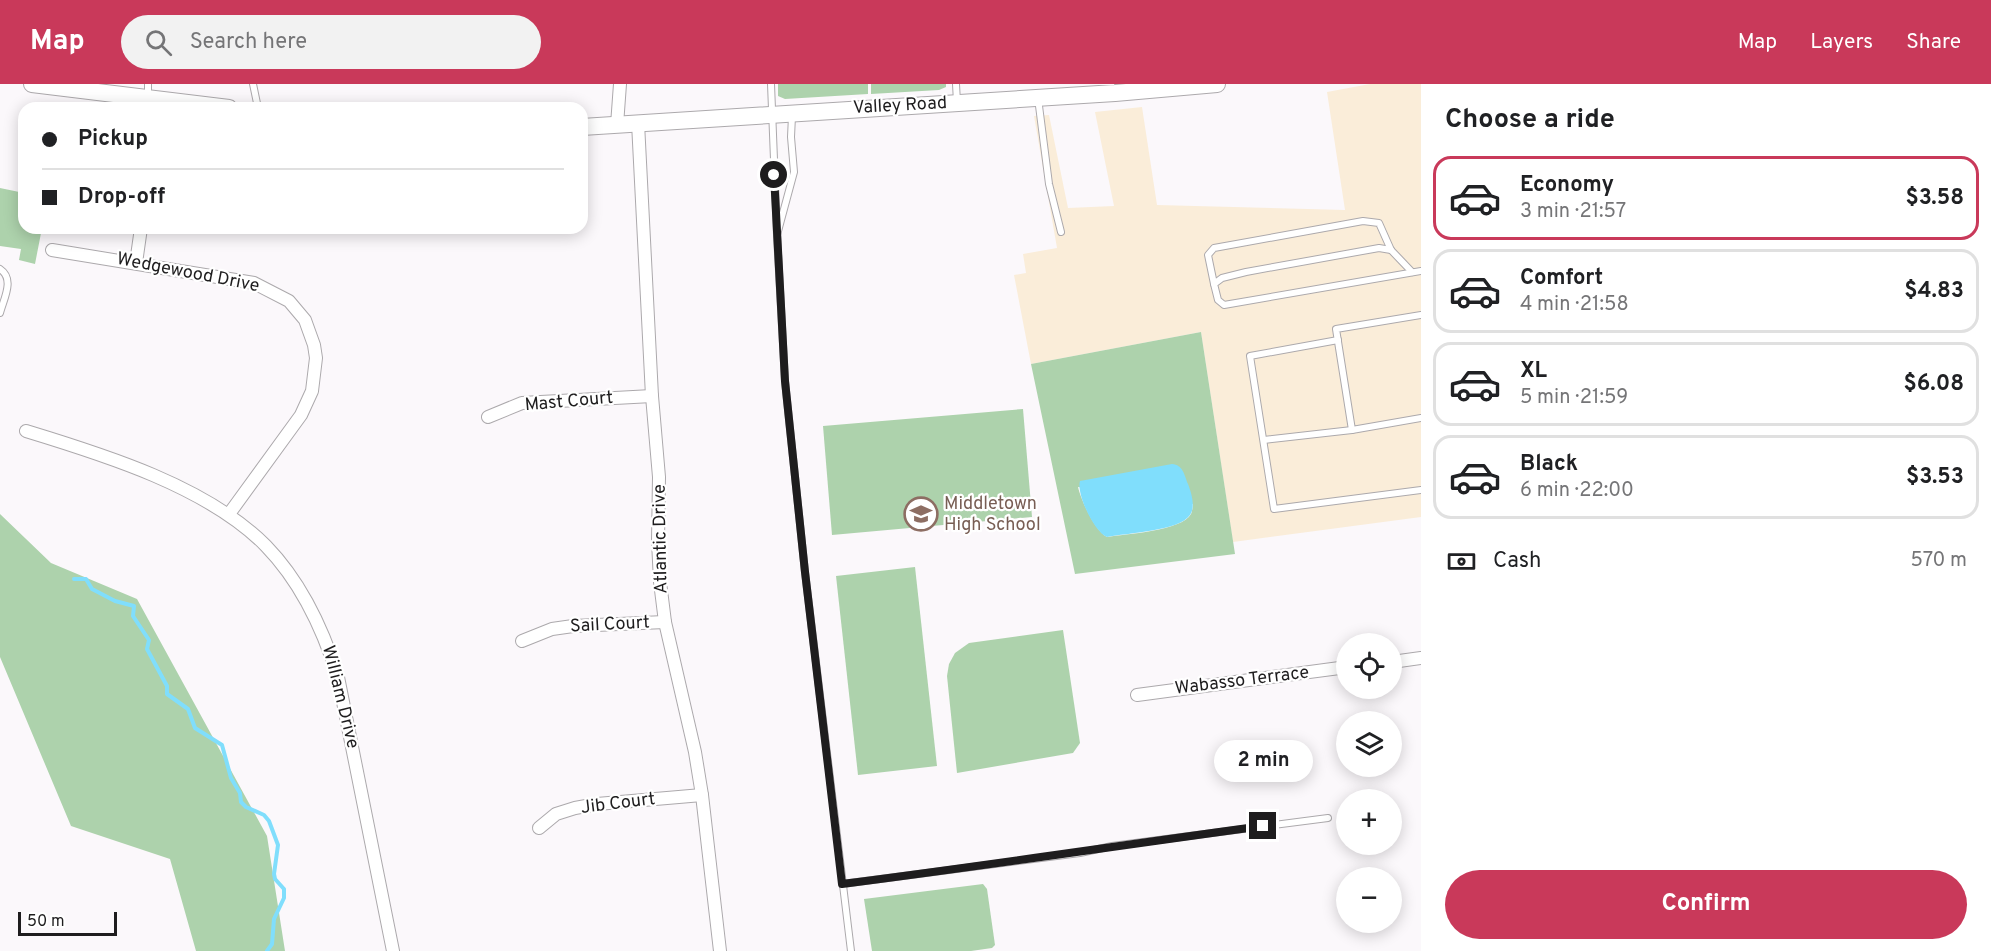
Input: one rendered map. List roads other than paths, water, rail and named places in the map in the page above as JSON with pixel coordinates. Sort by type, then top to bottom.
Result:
[{"type":"main road","points":[[32,84],[188,102]]},
{"type":"main road","name":"Valley Road","points":[[588,127],[1038,98],[1115,88],[1217,84]]},
{"type":"street","points":[[617,125],[620,84]]},
{"type":"street","name":"Atlantic Drive","points":[[638,123],[652,396],[659,477],[660,582],[665,622],[702,795],[720,951]]},
{"type":"street","points":[[136,263],[140,234]]},
{"type":"street","name":"Wedgewood Drive","points":[[52,250],[239,279],[268,288],[289,301],[298,310],[310,333],[316,358],[315,375],[307,403],[229,514]]},
{"type":"street","name":"Mast Court","points":[[488,417],[522,404],[652,396]]},
{"type":"street","name":"William Drive","points":[[26,431],[117,462],[171,484],[229,514],[254,535],[278,560],[303,595],[328,644],[346,710],[393,951]]},
{"type":"street","name":"Sail Court","points":[[522,641],[552,629],[573,626],[665,622]]},
{"type":"street","points":[[1402,661],[1421,658]]},
{"type":"street","name":"Wabasso Terrace","points":[[1137,695],[1336,669]]},
{"type":"street","name":"Jib Court","points":[[539,828],[556,814],[575,808],[702,795]]},
{"type":"lane","points":[[253,84],[257,102]]},
{"type":"lane","points":[[771,84],[770,114],[785,381],[805,572],[851,951]]},
{"type":"lane","points":[[956,84],[957,103]]},
{"type":"lane","points":[[1038,98],[1049,184],[1061,232]]},
{"type":"lane","points":[[777,235],[794,172],[791,137],[792,113]]},
{"type":"lane","points":[[1412,272],[1391,250],[1379,223],[1363,221],[1214,248],[1208,255],[1218,300],[1224,305],[1421,271]]},
{"type":"lane","points":[[1214,284],[1222,278],[1246,272],[1379,248],[1391,250]]},
{"type":"lane","points":[[0,269],[6,273],[9,282],[0,313]]},
{"type":"lane","points":[[1352,430],[1336,329],[1421,315]]},
{"type":"lane","points":[[1338,340],[1250,356],[1274,509],[1421,489]]},
{"type":"lane","points":[[1264,441],[1352,430],[1421,418]]},
{"type":"lane","points":[[842,884],[1328,818]]},
{"type":"water","points":[[1172,464],[1181,468],[1192,495],[1190,515],[1175,525],[1164,528],[1107,537],[1102,534],[1083,503],[1079,487],[1080,481]]},
{"type":"waterway","points":[[74,579],[86,579],[92,589],[115,601],[134,606],[133,616],[149,640],[147,649],[167,686],[167,694],[188,709],[195,728],[222,745],[231,778],[240,793],[241,802],[246,807],[264,815],[269,821],[278,845],[274,874],[275,879],[284,889],[284,898],[274,919],[272,944],[267,951]]},
{"type":"place","name":"Middletown High School","points":[[921,514]]}]
